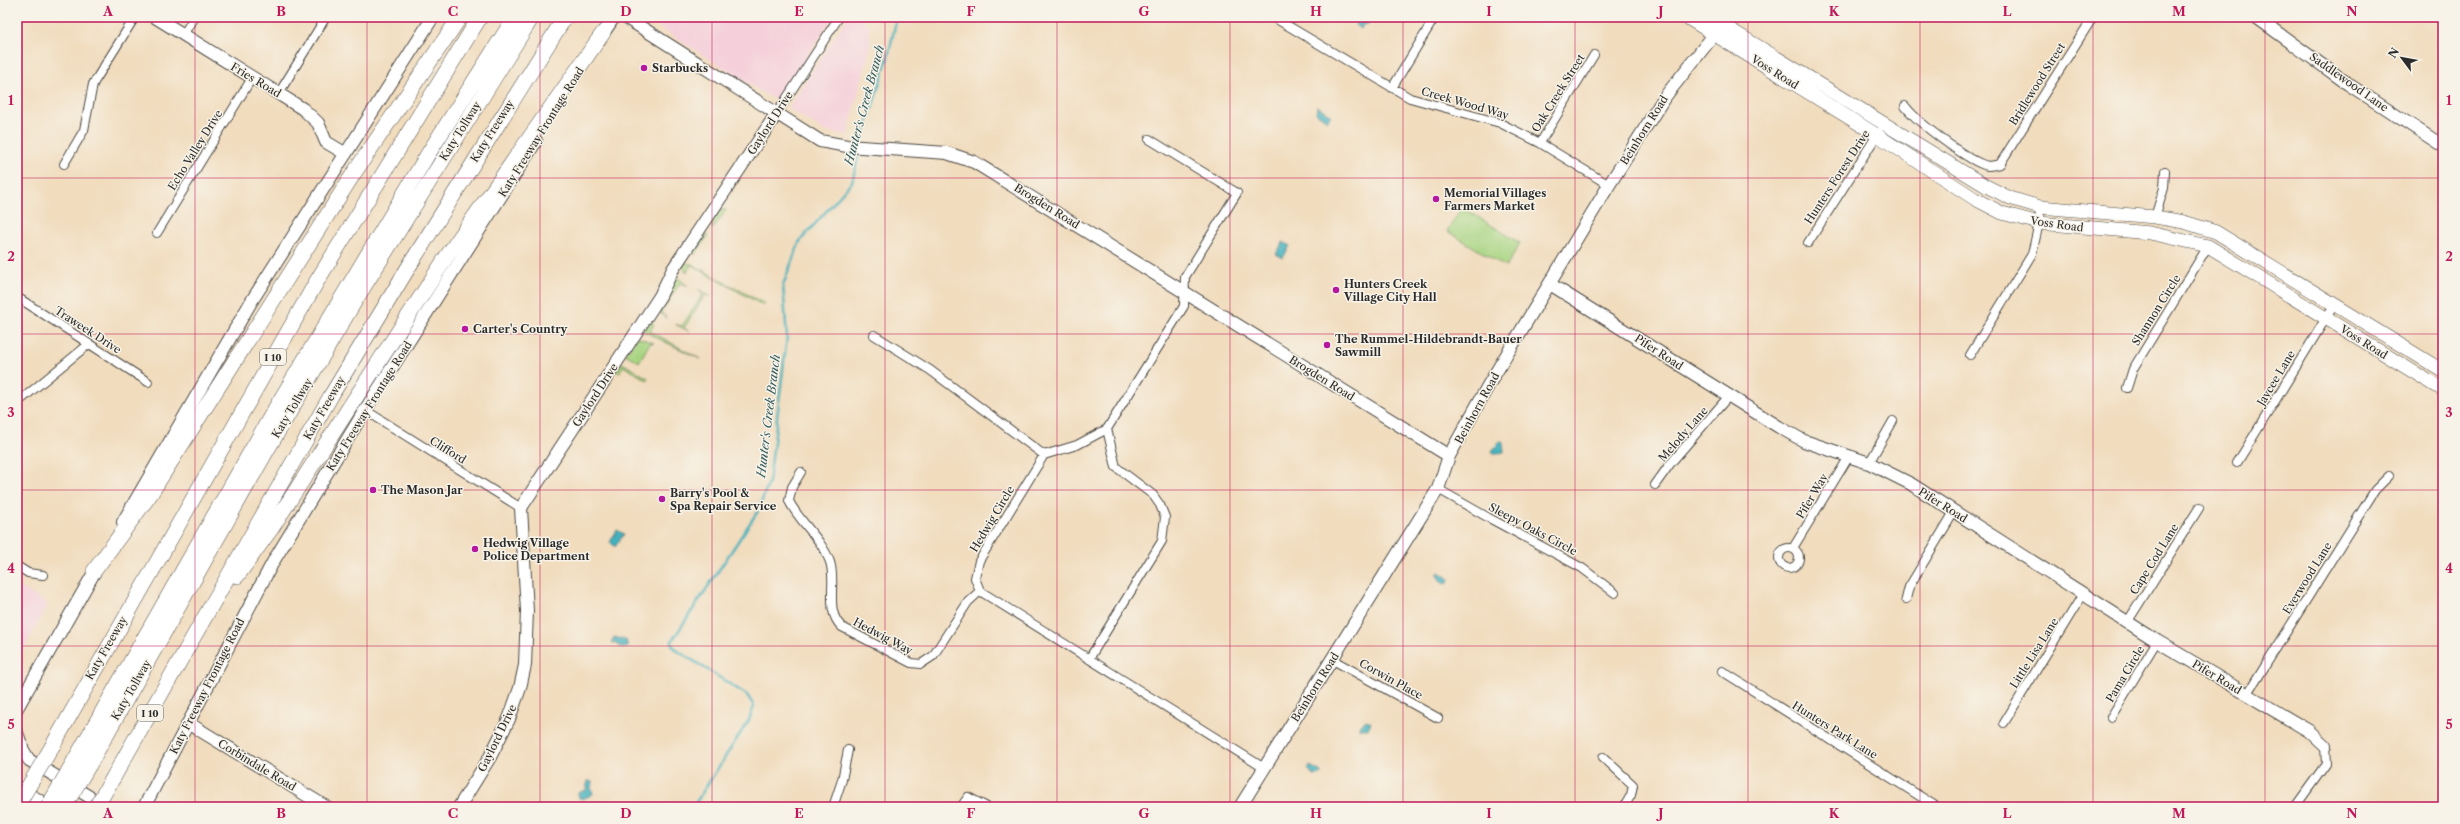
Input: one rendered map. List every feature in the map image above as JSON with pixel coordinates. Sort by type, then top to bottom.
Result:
[{"type":"highway","points":[[94,571],[149,496],[354,173],[460,17]]},
{"type":"highway","name":"Katy Freeway","points":[[17,806],[313,288],[480,17]]},
{"type":"highway","name":"Katy Tollway","points":[[64,807],[82,762],[282,396],[428,154],[516,17]]},
{"type":"highway","name":"Katy Tollway","points":[[49,807],[82,762],[352,306],[532,17]]},
{"type":"highway","name":"Katy Freeway","points":[[96,807],[371,329],[565,17]]},
{"type":"highway","points":[[187,648],[272,526],[447,256],[603,33]]},
{"type":"main road","name":"Voss Road","points":[[1686,17],[1721,25],[1885,123],[1986,186],[2010,198],[2040,207],[2155,217],[2184,222],[2216,232],[2238,244],[2443,371]]},
{"type":"main road","name":"Voss Road","points":[[1710,17],[1877,135],[1975,199],[2002,213],[2039,223],[2150,233],[2208,246],[2230,258],[2443,390]]},
{"type":"main road","points":[[2230,258],[2238,244]]},
{"type":"main road","points":[[2410,370],[2419,356]]},
{"type":"street","points":[[64,164],[84,130],[93,84],[135,17]]},
{"type":"street","name":"Fries Road","points":[[155,17],[303,109],[318,123],[326,142],[346,154]]},
{"type":"street","points":[[183,35],[194,17]]},
{"type":"street","points":[[279,93],[326,17]]},
{"type":"street","points":[[17,708],[94,571],[248,309],[433,17]]},
{"type":"street","name":"Katy Freeway Frontage Road","points":[[144,805],[265,576],[365,410],[459,266],[614,17]]},
{"type":"street","name":"Brogden Road","points":[[625,17],[820,141],[847,146],[946,153],[974,162],[1449,456]]},
{"type":"street","name":"Gaylord Drive","points":[[459,807],[490,757],[509,719],[525,665],[527,611],[520,508],[660,296],[673,269],[839,17]]},
{"type":"street","name":"Creek Wood Way","points":[[1275,17],[1410,98],[1429,105],[1500,123],[1540,143],[1609,185]]},
{"type":"street","points":[[1392,88],[1435,17]]},
{"type":"street","name":"Bridlewood Street","points":[[1905,106],[1926,128],[1977,161],[1989,166],[2000,164],[2093,17]]},
{"type":"street","name":"Saddlewood Lane","points":[[2256,17],[2348,84],[2443,146]]},
{"type":"street","name":"Beinhorn Road","points":[[1242,804],[1333,660],[1438,488],[1449,456],[1489,384],[1609,185],[1664,98],[1721,25]]},
{"type":"street","name":"Oak Creek Street","points":[[1540,143],[1594,56]]},
{"type":"street","name":"Echo Valley Drive","points":[[157,233],[252,78]]},
{"type":"street","name":"Hunters Forest Drive","points":[[1808,243],[1885,123]]},
{"type":"street","points":[[874,335],[930,370],[1044,455],[1077,445],[1107,429],[1184,306],[1184,277],[1237,193],[1149,139]]},
{"type":"street","points":[[2155,217],[2164,188],[2164,171]]},
{"type":"street","points":[[1970,355],[2032,254],[2039,223],[2040,207]]},
{"type":"street","name":"Shannon Circle","points":[[2127,388],[2133,369],[2208,246]]},
{"type":"street","name":"Pifer Road","points":[[1550,284],[1728,397],[1804,441],[1850,455],[1870,463],[1911,484],[2158,641],[2309,731],[2325,746]]},
{"type":"street","name":"Traweek Drive","points":[[17,297],[148,382]]},
{"type":"street","name":"Jaycee Lane","points":[[2237,463],[2334,304]]},
{"type":"street","points":[[17,402],[89,344]]},
{"type":"street","name":"Melody Lane","points":[[1655,485],[1670,464],[1728,397]]},
{"type":"street","name":"Clifford","points":[[365,410],[520,508]]},
{"type":"street","points":[[1870,463],[1893,421]]},
{"type":"street","points":[[1089,659],[1162,541],[1166,517],[1154,495],[1116,467],[1107,429]]},
{"type":"street","name":"Hedwig Circle","points":[[980,591],[975,578],[979,561],[1044,455]]},
{"type":"street","name":"Pifer Way","points":[[1794,548],[1850,455]]},
{"type":"street","name":"Hedwig Way","points":[[801,472],[792,487],[789,501],[825,551],[830,562],[833,575],[833,611],[836,620],[842,627],[911,663],[922,664],[933,656],[968,602],[980,591]]},
{"type":"street","name":"Everwood Lane","points":[[2247,695],[2375,490],[2389,476]]},
{"type":"street","name":"Sleepy Oaks Circle","points":[[1438,488],[1489,518],[1582,568],[1615,593]]},
{"type":"street","name":"Cape Cod Lane","points":[[2128,621],[2199,508]]},
{"type":"street","points":[[1906,599],[1909,587],[1954,512]]},
{"type":"street","points":[[17,566],[28,573],[44,575]]},
{"type":"street","points":[[980,591],[1264,768]]},
{"type":"street","name":"Little Lisa Lane","points":[[2004,723],[2083,594]]},
{"type":"street","name":"Pama Circle","points":[[2112,717],[2158,641]]},
{"type":"street","name":"Corwin Place","points":[[1333,660],[1438,718]]},
{"type":"street","name":"Hunters Park Lane","points":[[1722,672],[1937,807]]},
{"type":"street","name":"Corbindale Road","points":[[188,723],[326,807]]},
{"type":"street","points":[[17,733],[22,750],[29,760],[106,807]]},
{"type":"street","points":[[2295,807],[2326,764],[2325,746]]},
{"type":"street","points":[[833,807],[844,773],[848,750]]},
{"type":"street","points":[[1603,757],[1633,785],[1631,796],[1624,807]]},
{"type":"street","points":[[17,787],[49,807]]},
{"type":"street","points":[[961,807],[968,797],[987,807]]},
{"type":"street","points":[[1242,804],[1255,807]]},
{"type":"shaded area","points":[[643,17],[833,17],[783,94],[777,99],[768,96]]},
{"type":"shaded area","points":[[848,17],[858,17],[869,25],[870,48],[847,135],[824,131],[788,108]]},
{"type":"shaded area","points":[[17,585],[48,604],[17,662]]},
{"type":"green space","points":[[1462,207],[1520,243],[1506,267],[1447,231]]},
{"type":"green space","points":[[720,209],[726,210],[713,229],[711,224]]},
{"type":"green space","points":[[705,235],[708,236],[695,255],[693,251]]},
{"type":"green space","points":[[685,263],[692,264],[765,304],[764,306],[691,265],[687,272],[683,268]]},
{"type":"green space","points":[[678,278],[688,286],[680,283],[661,313],[667,318],[656,310],[673,280]]},
{"type":"green space","points":[[698,289],[711,297],[705,295],[684,328],[690,332],[675,324],[682,326],[703,294]]},
{"type":"green space","points":[[649,321],[654,324],[650,331],[700,359],[645,332],[643,330]]},
{"type":"green space","points":[[637,337],[654,343],[650,343],[639,362],[625,354]]},
{"type":"green space","points":[[622,363],[648,378],[647,380],[623,366],[619,373],[616,371]]},
{"type":"water","points":[[1360,17],[1370,20],[1367,25],[1364,23],[1361,29],[1355,25]]},
{"type":"water","points":[[1317,106],[1331,115],[1327,121],[1316,113]]},
{"type":"water","points":[[1283,242],[1290,246],[1283,258],[1276,254]]},
{"type":"water","points":[[1500,441],[1503,442],[1504,452],[1494,454],[1492,451]]},
{"type":"water","points":[[617,530],[624,534],[615,547],[610,542]]},
{"type":"water","points":[[1439,572],[1449,579],[1447,584],[1442,583],[1437,575]]},
{"type":"water","points":[[614,637],[626,640],[628,647],[623,648],[612,642]]},
{"type":"water","points":[[1366,720],[1371,722],[1368,729],[1359,729],[1359,726]]},
{"type":"water","points":[[1310,766],[1321,772],[1320,775],[1314,776],[1308,769]]},
{"type":"water","points":[[588,780],[593,783],[591,787],[593,794],[583,799],[579,798],[578,793],[586,790]]},
{"type":"waterway","name":"Hunter's Creek Branch","points":[[861,143],[888,57],[897,17]]},
{"type":"waterway","name":"Hunter's Creek Branch","points":[[693,807],[749,720],[754,706],[747,695],[678,651],[672,645],[672,641],[758,511],[769,482],[787,337],[783,285],[800,241],[852,182],[860,150]]},
{"type":"place","name":"Starbucks","points":[[644,68]]},
{"type":"place","name":"Memorial Villages Farmers Market","points":[[1436,199]]},
{"type":"place","name":"Hunters Creek Village City Hall","points":[[1336,290]]},
{"type":"place","name":"Carter's Country","points":[[465,329]]},
{"type":"place","name":"The Rummel-Hildebrandt-Bauer Sawmill","points":[[1327,345]]},
{"type":"place","name":"The Mason Jar","points":[[373,490]]},
{"type":"place","name":"Barry's Pool & Spa Repair Service","points":[[662,499]]},
{"type":"place","name":"Hedwig Village Police Department","points":[[475,549]]}]
